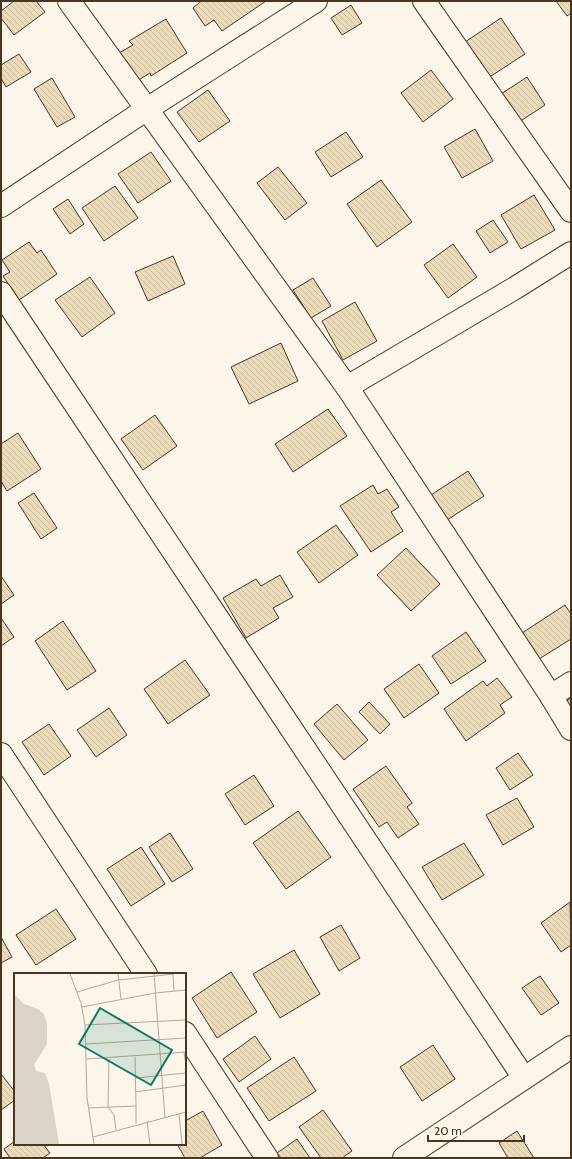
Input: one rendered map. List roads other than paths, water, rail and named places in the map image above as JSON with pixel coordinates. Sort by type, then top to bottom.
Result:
[{"type":"main road","points":[[69,1],[347,388],[551,696],[571,729]]},
{"type":"main road","points":[[1,206],[147,109],[316,1]]},
{"type":"main road","points":[[424,1],[571,211]]},
{"type":"main road","points":[[347,388],[571,253]]},
{"type":"main road","points":[[1,293],[524,1078]]},
{"type":"main road","points":[[551,696],[571,683]]},
{"type":"main road","points":[[1,754],[145,973]]},
{"type":"main road","points":[[186,1035],[267,1158]]},
{"type":"main road","points":[[404,1158],[571,1047]]}]
